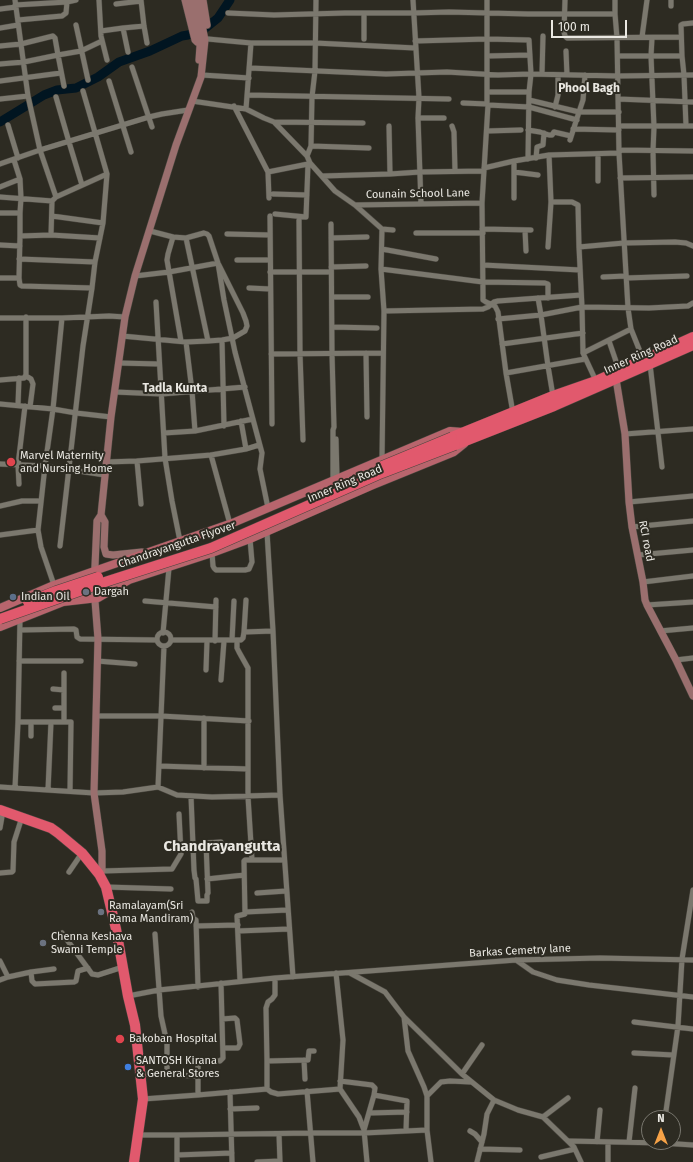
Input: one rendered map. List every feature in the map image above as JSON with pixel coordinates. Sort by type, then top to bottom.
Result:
[{"type":"highway","name":"Inner Ring Road","points":[[647,362],[693,337]]},
{"type":"highway","name":"Inner Ring Road","points":[[468,436],[647,362],[693,345]]},
{"type":"highway","name":"Inner Ring Road","points":[[514,417],[553,396],[618,375]]},
{"type":"highway","name":"Chandrayangutta Flyover","points":[[0,612],[56,591],[208,542],[270,516],[348,480],[468,436]]},
{"type":"highway","name":"Chandrayangutta Flyover","points":[[0,619],[105,582],[211,548],[454,441]]},
{"type":"highway","points":[[2,811],[51,828],[58,833],[82,853],[100,872],[106,887],[116,928],[128,996],[135,1025],[144,1099],[134,1162]]},
{"type":"main road","points":[[185,0],[191,23],[203,41]]},
{"type":"main road","points":[[190,0],[203,41]]},
{"type":"main road","points":[[100,872],[102,851],[94,793],[98,638],[94,598],[94,571],[97,521],[101,515],[111,417],[125,317],[135,276],[176,145],[202,75],[203,41],[201,20],[196,0]]},
{"type":"main road","points":[[197,87],[196,81],[206,19],[203,0]]},
{"type":"main road","name":"RCI road","points":[[618,375],[625,434],[628,502],[647,605],[693,693]]},
{"type":"main road","name":"Inner Ring Road","points":[[0,608],[54,585],[230,524],[335,478],[450,431],[468,436],[454,452],[373,485],[250,539],[170,568],[129,580],[98,598],[63,602],[0,627]]},
{"type":"main road","points":[[101,515],[105,522],[104,547],[106,554],[113,555],[139,553],[164,544],[175,543],[179,564]]},
{"type":"street","points":[[0,9],[15,4],[67,2],[76,0]]},
{"type":"street","points":[[99,0],[102,40],[107,60]]},
{"type":"street","points":[[116,4],[141,0],[147,43]]},
{"type":"street","points":[[307,156],[310,146],[312,97],[315,71],[316,0]]},
{"type":"street","points":[[413,0],[419,98],[420,204]]},
{"type":"street","points":[[487,0],[487,131],[482,203],[483,300],[497,308],[514,417]]},
{"type":"street","points":[[565,0],[564,32],[567,38],[681,37]]},
{"type":"street","points":[[615,0],[618,56],[620,178],[628,308],[631,329],[647,362],[659,431],[662,467]]},
{"type":"street","points":[[642,37],[647,0]]},
{"type":"street","points":[[0,28],[18,22],[62,16],[66,13],[67,2]]},
{"type":"street","points":[[15,4],[31,110],[40,150],[54,199],[50,235]]},
{"type":"street","points":[[228,13],[274,15],[449,12],[615,14]]},
{"type":"street","points":[[364,13],[364,39]]},
{"type":"street","points":[[686,126],[681,37],[682,24],[693,23]]},
{"type":"street","points":[[76,25],[88,80]]},
{"type":"street","points":[[101,31],[144,26]]},
{"type":"street","points":[[123,28],[128,52]]},
{"type":"street","points":[[0,46],[21,44],[53,36],[55,38],[64,86]]},
{"type":"street","points":[[542,74],[543,36]]},
{"type":"street","points":[[652,38],[651,56],[654,127],[654,195]]},
{"type":"street","points":[[415,41],[487,39],[530,40],[531,74],[529,92],[528,159]]},
{"type":"street","points":[[0,64],[24,62],[81,51],[102,40]]},
{"type":"street","points":[[203,41],[415,48]]},
{"type":"street","points":[[246,109],[251,43]]},
{"type":"street","points":[[566,51],[566,74]]},
{"type":"street","points":[[487,56],[530,55]]},
{"type":"street","points":[[618,56],[682,56]]},
{"type":"street","points":[[132,67],[152,127]]},
{"type":"street","points":[[250,68],[386,74],[447,72],[498,75],[693,75]]},
{"type":"street","points":[[0,81],[61,73]]},
{"type":"street","points":[[202,75],[249,78]]},
{"type":"street","points":[[556,107],[558,96],[558,75]]},
{"type":"street","points":[[528,130],[551,135],[554,132],[570,138],[583,100],[585,75]]},
{"type":"street","points":[[109,81],[131,152]]},
{"type":"street","points":[[60,546],[70,470],[83,346],[95,262],[103,222],[107,174],[83,91]]},
{"type":"street","points":[[487,92],[529,92]]},
{"type":"street","points":[[247,95],[449,99]]},
{"type":"street","points":[[56,97],[82,185]]},
{"type":"street","points":[[0,100],[29,98]]},
{"type":"street","points":[[618,99],[693,102]]},
{"type":"street","points":[[529,100],[579,112],[618,112]]},
{"type":"street","points":[[192,101],[234,106],[246,109],[274,122],[363,122]]},
{"type":"street","points":[[463,103],[529,107],[577,120]]},
{"type":"street","points":[[234,106],[268,172],[271,196],[307,195]]},
{"type":"street","points":[[0,164],[40,150],[149,117],[188,110]]},
{"type":"street","points":[[418,118],[444,118]]},
{"type":"street","points":[[272,424],[270,235],[272,215],[306,217],[309,164],[307,156],[274,122]]},
{"type":"street","points":[[8,125],[20,179],[22,198],[20,213],[20,285],[92,288]]},
{"type":"street","points":[[389,126],[390,174]]},
{"type":"street","points":[[452,126],[454,132],[455,171]]},
{"type":"street","points":[[573,129],[693,126]]},
{"type":"street","points":[[487,131],[521,130]]},
{"type":"street","points":[[536,158],[537,147],[543,145],[544,133]]},
{"type":"street","points":[[310,146],[369,148]]},
{"type":"street","points":[[323,176],[484,170],[514,161],[549,155],[693,151]]},
{"type":"street","points":[[598,154],[598,181]]},
{"type":"street","points":[[548,247],[551,202],[549,155]]},
{"type":"street","points":[[514,161],[514,198]]},
{"type":"street","points":[[268,172],[309,164]]},
{"type":"street","points":[[309,164],[323,176],[335,191],[355,205],[382,229],[393,230]]},
{"type":"street","points":[[514,172],[538,175]]},
{"type":"street","points":[[0,196],[54,199],[107,174]]},
{"type":"street","points":[[620,178],[693,177]]},
{"type":"street","points":[[0,187],[20,179]]},
{"type":"street","points":[[551,202],[572,202],[578,204],[579,207],[583,352],[596,381]]},
{"type":"street","name":"Counain School Lane","points":[[355,205],[482,203]]},
{"type":"street","points":[[0,213],[20,213]]},
{"type":"street","points":[[52,216],[103,222]]},
{"type":"street","points":[[299,220],[300,354],[303,440]]},
{"type":"street","points":[[331,224],[333,430],[335,478]]},
{"type":"street","points":[[382,229],[381,269],[384,310],[382,459]]},
{"type":"street","points":[[525,230],[526,250]]},
{"type":"street","points":[[416,233],[531,230]]},
{"type":"street","points":[[122,336],[184,342],[222,340],[233,338],[246,331],[246,321],[218,262],[207,234],[200,233],[186,238],[173,237],[150,231]]},
{"type":"street","points":[[227,234],[270,235]]},
{"type":"street","points":[[20,236],[50,235],[100,238]]},
{"type":"street","points":[[173,237],[167,260],[184,342],[192,391],[195,431]]},
{"type":"street","points":[[186,238],[208,341]]},
{"type":"street","points":[[331,238],[367,238]]},
{"type":"street","points":[[579,247],[675,242],[686,243],[693,246]]},
{"type":"street","points":[[0,245],[20,246]]},
{"type":"street","points":[[382,249],[436,259]]},
{"type":"street","points":[[19,259],[95,262]]},
{"type":"street","points":[[236,260],[270,260]]},
{"type":"street","points":[[135,276],[169,272],[218,262]]},
{"type":"street","points":[[218,262],[224,300],[262,456],[260,469],[268,508]]},
{"type":"street","points":[[483,265],[580,270]]},
{"type":"street","points":[[270,272],[300,272],[366,266]]},
{"type":"street","points":[[381,269],[483,282],[545,283],[548,284],[548,298]]},
{"type":"street","points":[[603,276],[687,276]]},
{"type":"street","points":[[0,278],[19,278]]},
{"type":"street","points":[[249,288],[270,289]]},
{"type":"street","points":[[384,310],[483,309],[498,301],[581,295]]},
{"type":"street","points":[[332,297],[368,297]]},
{"type":"street","points":[[538,298],[553,396]]},
{"type":"street","points":[[156,302],[165,458],[172,501],[175,543]]},
{"type":"street","points":[[498,319],[541,315],[582,307],[628,308],[688,306],[693,303]]},
{"type":"street","points":[[26,317],[26,376]]},
{"type":"street","points":[[0,318],[125,317]]},
{"type":"street","points":[[54,585],[41,548],[38,530],[53,409],[62,318]]},
{"type":"street","points":[[332,327],[377,328]]},
{"type":"street","points":[[583,352],[609,341],[631,329]]},
{"type":"street","points":[[502,344],[583,333]]},
{"type":"street","points":[[222,340],[224,426]]},
{"type":"street","points":[[609,341],[618,375]]},
{"type":"street","points":[[366,353],[367,417]]},
{"type":"street","points":[[271,354],[383,353]]},
{"type":"street","points":[[506,373],[585,359]]},
{"type":"street","points":[[119,363],[159,364]]},
{"type":"street","points":[[0,380],[24,378],[26,376]]},
{"type":"street","points":[[19,484],[18,465],[33,384],[31,379],[26,376]]},
{"type":"street","points":[[18,405],[19,378]]},
{"type":"street","points":[[115,392],[162,394],[245,387]]},
{"type":"street","points":[[0,404],[111,417]]},
{"type":"street","points":[[164,433],[195,431],[253,419]]},
{"type":"street","points":[[241,421],[246,449]]},
{"type":"street","points":[[625,434],[693,429]]},
{"type":"street","points":[[106,462],[211,455],[246,449],[259,445]]},
{"type":"street","points":[[211,455],[230,524]]},
{"type":"street","points":[[137,461],[141,504]]},
{"type":"street","points":[[0,464],[45,466],[105,475]]},
{"type":"street","points":[[628,502],[693,496]]},
{"type":"street","points":[[0,506],[22,501],[41,501]]},
{"type":"street","points":[[632,527],[693,521]]},
{"type":"street","points":[[0,535],[38,530]]},
{"type":"street","points":[[266,532],[273,631],[280,795],[287,910],[293,977]]},
{"type":"street","points":[[212,553],[213,566],[216,570],[249,569],[252,562],[250,539]]},
{"type":"street","points":[[638,555],[693,550]]},
{"type":"street","points":[[163,633],[170,568]]},
{"type":"street","points":[[643,582],[693,576]]},
{"type":"street","points":[[215,641],[216,600]]},
{"type":"street","points":[[171,640],[242,640],[246,600]]},
{"type":"street","points":[[145,602],[216,607]]},
{"type":"street","points":[[234,602],[234,640],[248,668],[248,797],[252,860]]},
{"type":"street","points":[[647,605],[693,602]]},
{"type":"street","points":[[15,788],[20,619]]},
{"type":"street","points":[[660,631],[693,628]]},
{"type":"street","points":[[20,630],[74,629],[76,630],[77,638],[157,640]]},
{"type":"street","points":[[244,632],[273,631]]},
{"type":"street","points":[[157,640],[158,636],[163,633],[169,634],[171,640]]},
{"type":"street","points":[[157,640],[160,645],[164,646]]},
{"type":"street","points":[[164,646],[169,644],[171,640]]},
{"type":"street","points":[[206,641],[206,670]]},
{"type":"street","points":[[221,680],[224,641]]},
{"type":"street","points":[[158,788],[164,646]]},
{"type":"street","points":[[676,660],[693,658]]},
{"type":"street","points":[[19,661],[81,661]]},
{"type":"street","points":[[97,661],[135,664]]},
{"type":"street","points":[[64,673],[64,722]]},
{"type":"street","points":[[53,689],[64,690]]},
{"type":"street","points":[[55,708],[64,708]]},
{"type":"street","points":[[96,716],[161,716],[249,721]]},
{"type":"street","points":[[204,718],[204,768]]},
{"type":"street","points":[[18,722],[71,723],[70,791]]},
{"type":"street","points":[[31,722],[31,736]]},
{"type":"street","points":[[48,790],[51,722]]},
{"type":"street","points":[[159,766],[248,769]]},
{"type":"street","points":[[0,787],[94,793],[123,792],[158,788],[176,795],[212,797],[280,795]]},
{"type":"street","points":[[191,796],[194,870],[198,902],[207,901],[206,843],[221,842],[223,849],[251,848]]},
{"type":"street","points":[[0,828],[2,811]]},
{"type":"street","points":[[100,872],[172,869],[181,854],[179,814]]},
{"type":"street","points":[[0,873],[13,871],[14,842],[22,818]]},
{"type":"street","points":[[70,872],[82,853]]},
{"type":"street","points":[[245,912],[244,861],[284,860]]},
{"type":"street","points":[[207,879],[244,875]]},
{"type":"street","points":[[106,887],[171,889]]},
{"type":"street","points":[[666,1110],[678,1026],[682,959],[692,905],[693,890]]},
{"type":"street","points":[[256,893],[286,891]]},
{"type":"street","points":[[240,982],[237,916],[244,915],[245,912],[287,910]]},
{"type":"street","points":[[192,912],[193,918],[196,920],[198,987]]},
{"type":"street","points":[[196,926],[238,925]]},
{"type":"street","points":[[238,931],[289,929]]},
{"type":"street","points":[[62,933],[92,974],[96,975],[123,967]]},
{"type":"street","points":[[155,934],[161,1016],[167,1043],[167,1075]]},
{"type":"street","name":"Barkas Cemetry lane","points":[[128,996],[159,990],[198,987],[221,983],[516,960],[600,958],[693,960]]},
{"type":"street","points":[[516,960],[533,972],[556,980],[693,997]]},
{"type":"street","points":[[0,961],[8,977]]},
{"type":"street","points":[[31,972],[32,981],[34,984],[76,982],[78,971],[88,968]]},
{"type":"street","points":[[0,980],[31,972],[54,969]]},
{"type":"street","points":[[336,973],[343,1040],[340,1089],[359,1117],[364,1132],[367,1162]]},
{"type":"street","points":[[349,973],[385,992],[404,1017],[462,1074],[494,1100],[518,1110],[543,1116],[575,1149],[581,1162]]},
{"type":"street","points":[[267,1089],[268,1061],[266,1008],[268,1002],[275,995],[275,978]]},
{"type":"street","points":[[198,1095],[198,1063],[203,1060],[218,1061],[222,1060],[223,1058],[221,983]]},
{"type":"street","points":[[404,1017],[408,1051],[422,1081],[427,1096],[427,1130],[431,1162]]},
{"type":"street","points":[[222,1019],[235,1018],[237,1020],[240,1044],[238,1048],[223,1048]]},
{"type":"street","points":[[634,1022],[678,1026],[693,1029]]},
{"type":"street","points":[[462,1074],[482,1045]]},
{"type":"street","points":[[268,1061],[309,1059],[309,1051],[314,1051]]},
{"type":"street","points":[[634,1053],[673,1055]]},
{"type":"street","points":[[304,1060],[305,1079]]},
{"type":"street","points":[[141,1074],[198,1076]]},
{"type":"street","points":[[340,1081],[372,1085],[375,1088],[364,1132]]},
{"type":"street","points":[[427,1096],[441,1082],[471,1082]]},
{"type":"street","points":[[629,1142],[635,1088]]},
{"type":"street","points":[[144,1099],[267,1089],[278,1094],[340,1089]]},
{"type":"street","points":[[307,1091],[313,1162]]},
{"type":"street","points":[[230,1092],[232,1162]]},
{"type":"street","points":[[374,1095],[407,1101],[406,1132]]},
{"type":"street","points":[[543,1116],[568,1098]]},
{"type":"street","points":[[477,1162],[482,1142],[486,1114],[494,1100]]},
{"type":"street","points":[[230,1109],[257,1108]]},
{"type":"street","points":[[597,1142],[600,1110]]},
{"type":"street","points":[[369,1113],[407,1112]]},
{"type":"street","points":[[138,1135],[177,1136],[406,1132],[427,1130]]},
{"type":"street","points":[[470,1131],[482,1142]]},
{"type":"street","points":[[258,1162],[280,1161],[279,1134]]},
{"type":"street","points":[[177,1136],[177,1162]]},
{"type":"street","points":[[569,1142],[641,1142]]},
{"type":"street","points":[[608,1142],[608,1162]]},
{"type":"street","points":[[681,1144],[693,1145]]},
{"type":"street","points":[[480,1149],[520,1150]]},
{"type":"street","points":[[541,1157],[575,1149]]},
{"type":"street","points":[[177,1155],[232,1153]]},
{"type":"waterway","points":[[0,122],[44,95],[57,90],[76,88],[98,77],[119,62],[150,51],[182,36],[203,30],[218,18],[230,0]]},
{"type":"place","name":"Marvel Maternity and Nursing Home","points":[[11,462]]},
{"type":"place","name":"Dargah","points":[[86,592]]},
{"type":"place","name":"Indian Oil","points":[[13,597]]},
{"type":"place","name":"Ramalayam(Sri Rama Mandiram)","points":[[101,912]]},
{"type":"place","name":"Chenna Keshava Swami Temple","points":[[43,943]]},
{"type":"place","name":"Bakoban Hospital","points":[[120,1039]]},
{"type":"place","name":"SANTOSH Kirana & General Stores","points":[[128,1067]]},
{"type":"district","name":"Phool Bagh","points":[[589,89]]},
{"type":"district","name":"Tadla Kunta","points":[[175,389]]},
{"type":"district","name":"Chandrayangutta","points":[[222,847]]}]
